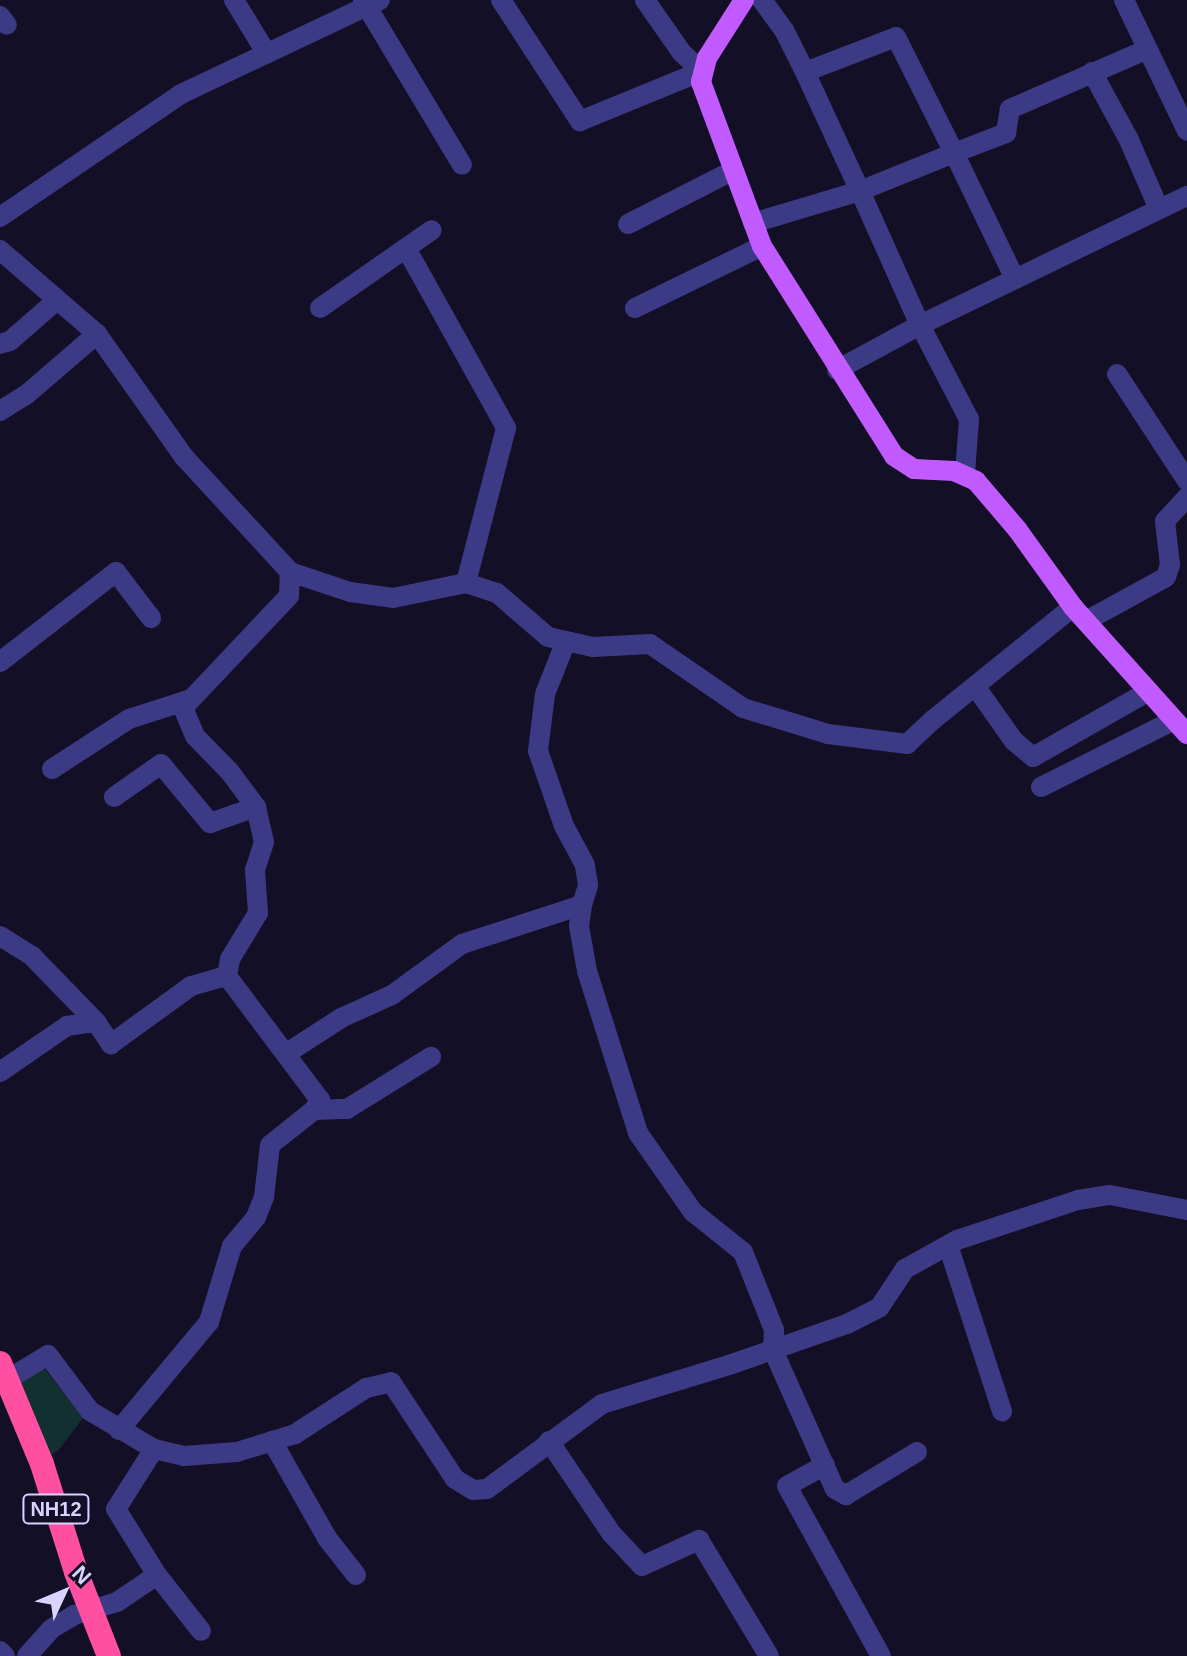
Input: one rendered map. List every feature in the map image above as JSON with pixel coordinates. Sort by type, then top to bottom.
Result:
[{"type":"highway","name":"NH12","points":[[0,1363],[42,1464],[76,1572],[109,1656]]},
{"type":"main road","points":[[744,0],[702,71],[704,94],[762,246],[837,370],[894,456],[914,469],[965,474],[987,492],[1079,614],[1181,727]]},
{"type":"street","points":[[234,0],[267,54]]},
{"type":"street","points":[[762,0],[784,30],[805,72],[920,325],[969,419],[965,474]]},
{"type":"street","points":[[1124,0],[1187,131]]},
{"type":"street","points":[[504,1],[580,121],[702,71],[682,53],[653,3]]},
{"type":"street","points":[[0,217],[181,94],[370,2],[462,165]]},
{"type":"street","points":[[805,72],[896,37],[1015,279]]},
{"type":"street","points":[[753,223],[860,191],[1006,133],[1010,109],[1148,49]]},
{"type":"street","points":[[1092,72],[1129,140],[1159,209]]},
{"type":"street","points":[[628,224],[732,171]]},
{"type":"street","points":[[837,370],[920,325],[1187,196]]},
{"type":"street","points":[[320,308],[432,230]]},
{"type":"street","points":[[635,308],[762,246]]},
{"type":"street","points":[[406,248],[506,428],[466,583]]},
{"type":"street","points":[[0,250],[97,334],[184,457],[290,572],[350,592],[393,598],[466,583],[497,593],[548,637],[593,647],[650,644],[743,708],[828,734],[907,744],[975,686],[1079,614],[1166,577],[1170,565],[1165,521],[1187,497]]},
{"type":"street","points":[[0,344],[10,341],[57,300]]},
{"type":"street","points":[[0,411],[26,395],[97,334]]},
{"type":"street","points":[[1117,374],[1186,477]]},
{"type":"street","points":[[0,662],[116,572],[151,618]]},
{"type":"street","points":[[119,1430],[209,1322],[232,1246],[256,1217],[264,1197],[270,1145],[314,1110],[320,1100],[227,976],[230,959],[258,913],[255,870],[264,842],[256,807],[230,772],[195,736],[183,708],[289,596],[290,572]]},
{"type":"street","points":[[566,641],[545,694],[538,751],[564,826],[585,865],[588,885],[579,926],[587,971],[638,1133],[693,1212],[743,1252],[774,1330],[773,1350],[835,1489],[846,1495],[917,1452]]},
{"type":"street","points":[[975,686],[1014,741],[1033,757],[1149,691]]},
{"type":"street","points":[[52,769],[129,719],[188,700]]},
{"type":"street","points":[[1041,787],[1181,727]]},
{"type":"street","points":[[114,797],[161,764],[210,823],[256,807]]},
{"type":"street","points":[[287,1053],[341,1018],[392,995],[462,944],[582,905]]},
{"type":"street","points":[[0,936],[32,956],[96,1022],[111,1044],[191,986],[227,976]]},
{"type":"street","points":[[0,1072],[67,1026],[96,1022]]},
{"type":"street","points":[[314,1110],[347,1109],[431,1057]]},
{"type":"street","points":[[0,1384],[48,1355],[90,1411],[154,1449],[184,1456],[237,1452],[295,1434],[366,1388],[391,1382],[455,1479],[473,1490],[487,1489],[602,1404],[773,1350],[847,1324],[879,1308],[905,1269],[948,1245],[1078,1200],[1110,1195],[1187,1210]]},
{"type":"street","points":[[948,1245],[1002,1411]]},
{"type":"street","points":[[272,1441],[327,1538],[356,1575]]},
{"type":"street","points":[[549,1441],[611,1533],[642,1566],[699,1540],[771,1656],[782,1653],[785,1656]]},
{"type":"street","points":[[154,1449],[116,1509],[157,1575],[201,1631]]},
{"type":"street","points":[[825,1465],[787,1486],[881,1656]]},
{"type":"street","points":[[27,1656],[51,1629],[74,1615],[117,1602],[157,1575]]},
{"type":"street","points":[[0,1651],[5,1656]]},
{"type":"green space","points":[[45,1369],[83,1418],[58,1451],[43,1460],[12,1384]]}]
